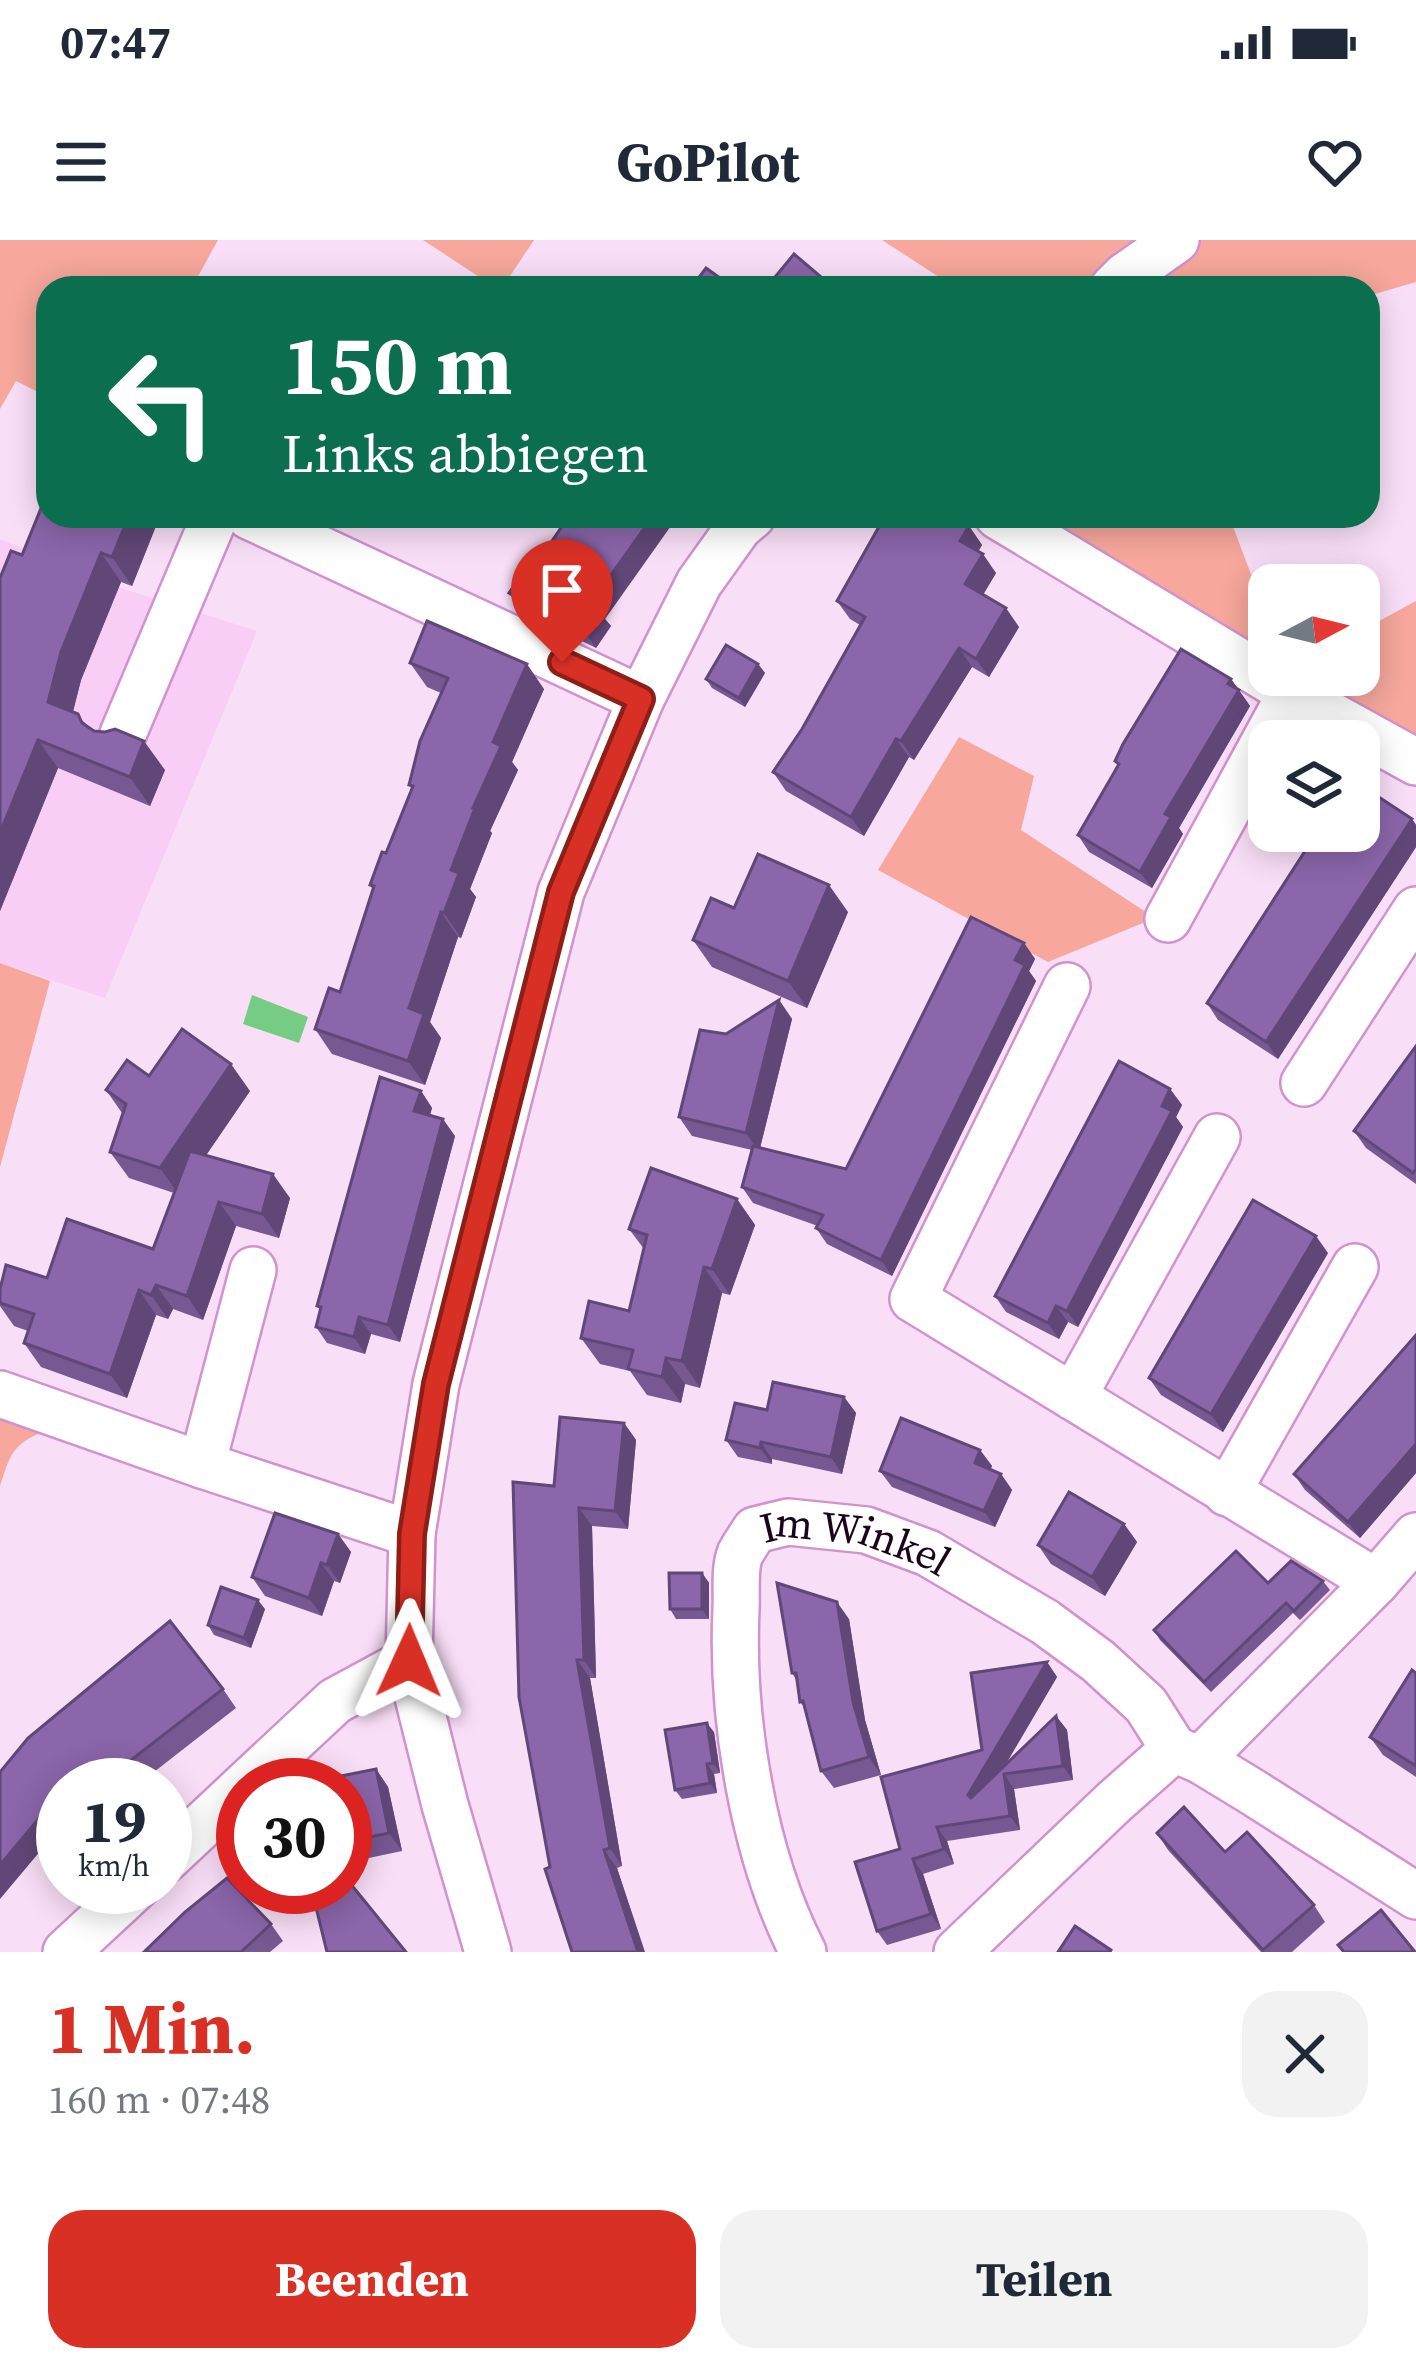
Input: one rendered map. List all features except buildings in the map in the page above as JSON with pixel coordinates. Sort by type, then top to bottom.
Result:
[{"type":"street","points":[[1124,276],[1177,240]]},
{"type":"street","points":[[124,734],[210,528]]},
{"type":"street","points":[[275,528],[641,699]]},
{"type":"street","points":[[488,1952],[409,1661],[412,1534],[436,1384],[561,892],[641,699],[699,583],[738,528]]},
{"type":"street","points":[[1018,528],[1248,667]]},
{"type":"street","points":[[1168,919],[1289,696]]},
{"type":"street","points":[[1296,696],[1416,763]]},
{"type":"street","points":[[1304,1083],[1416,910]]},
{"type":"street","points":[[1067,986],[913,1299],[1376,1582]]},
{"type":"street","points":[[1073,1397],[1217,1137]]},
{"type":"street","points":[[1227,1492],[1355,1267]]},
{"type":"street","points":[[202,1465],[253,1270]]},
{"type":"street","points":[[0,1394],[412,1534]]},
{"type":"street","name":"Im Winkel","points":[[803,1952],[792,1932],[744,1774],[735,1640],[738,1558],[755,1530],[788,1522],[866,1530],[928,1553],[1045,1622],[1098,1661],[1146,1705],[1187,1754],[1409,1876]]},
{"type":"street","points":[[957,1952],[1114,1802],[1187,1754],[1376,1582],[1416,1536]]},
{"type":"street","points":[[274,1758],[335,1701],[409,1661]]},
{"type":"street","points":[[192,1835],[216,1812]]},
{"type":"street","points":[[66,1952],[107,1914]]},
{"type":"shaded area","points":[[0,240],[218,240],[198,276],[36,276],[36,391],[16,381],[0,409]]},
{"type":"shaded area","points":[[423,240],[534,240],[510,276],[478,276]]},
{"type":"shaded area","points":[[882,240],[1150,240],[1100,276],[938,276]]},
{"type":"shaded area","points":[[1168,240],[1416,240],[1416,282],[1380,292],[1380,276],[1142,276]]},
{"type":"shaded area","points":[[1055,528],[1234,528],[1248,566],[1248,646]]},
{"type":"shaded area","points":[[0,539],[118,587],[257,631],[105,998],[0,963]]},
{"type":"shaded area","points":[[1416,601],[1416,744],[1332,696],[1380,696],[1380,621]]},
{"type":"shaded area","points":[[959,737],[1034,776],[1021,830],[1155,918],[1048,962],[878,870]]},
{"type":"shaded area","points":[[0,963],[50,981],[0,1167]]},
{"type":"shaded area","points":[[252,995],[308,1017],[299,1043],[243,1024]]},
{"type":"shaded area","points":[[0,1414],[48,1430],[15,1450],[0,1486]]},
{"type":"route","points":[[409,1661],[412,1534],[436,1384],[561,892],[641,699],[562,662]]}]
